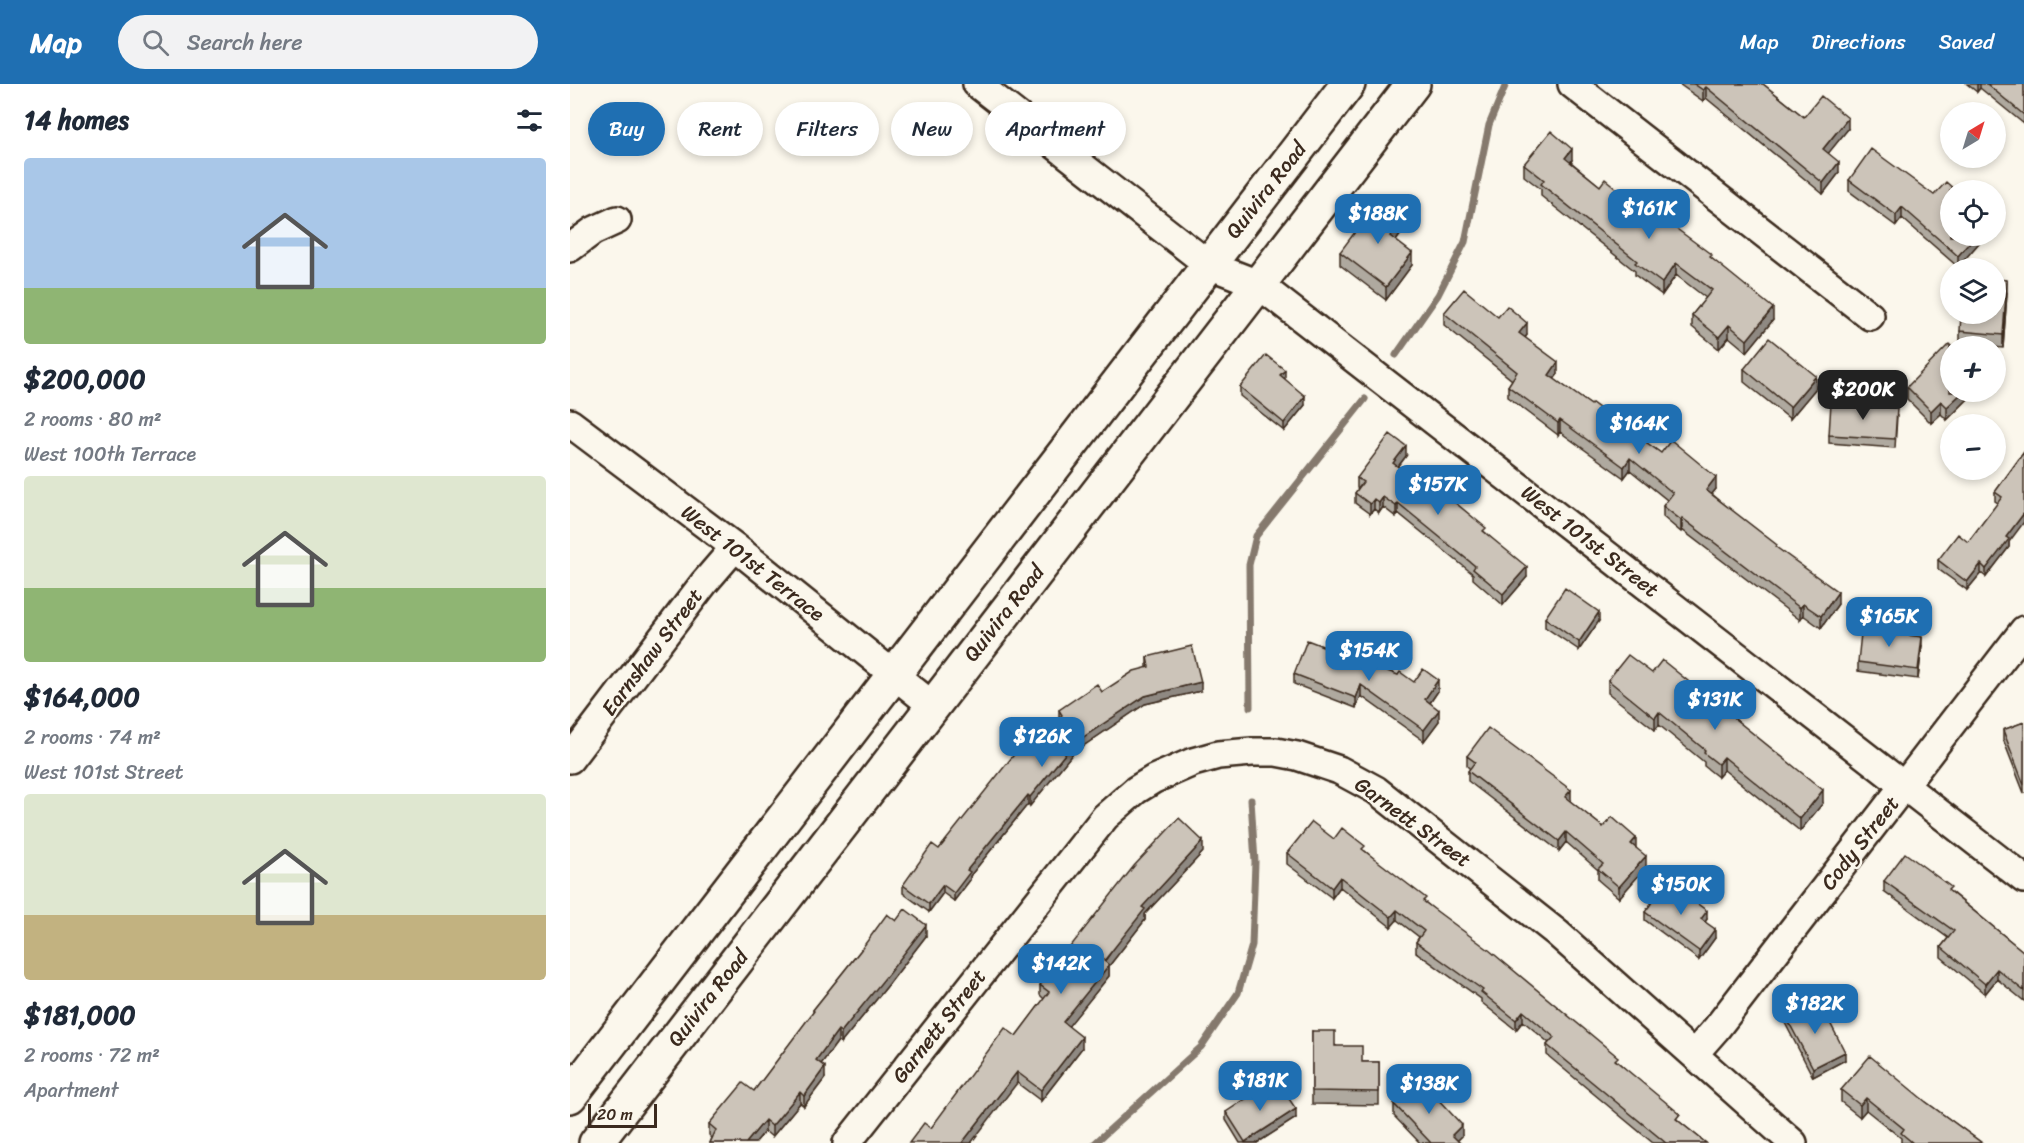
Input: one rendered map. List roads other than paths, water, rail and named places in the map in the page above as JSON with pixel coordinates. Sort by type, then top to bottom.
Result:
[{"type":"main road","name":"Quivira Road","points":[[570,1096],[1348,84]]},
{"type":"main road","name":"Quivira Road","points":[[596,1143],[1413,84]]},
{"type":"street","name":"West 101st Street","points":[[977,84],[1209,265],[1258,284],[2024,879]]},
{"type":"street","points":[[1572,84],[1870,316]]},
{"type":"street","points":[[570,248],[593,231],[617,220]]},
{"type":"street","name":"West 101st Terrace","points":[[570,423],[735,547],[933,706]]},
{"type":"street","name":"Earnshaw Street","points":[[570,759],[704,583],[735,547]]},
{"type":"street","name":"Cody Street","points":[[1694,1054],[1716,1029],[2024,630]]},
{"type":"street","name":"Garnett Street","points":[[847,1143],[1105,817],[1136,790],[1154,779],[1193,762],[1252,752],[1276,752],[1318,762],[1339,770],[1376,790],[1557,933],[1694,1054]]},
{"type":"street","points":[[1694,1054],[1793,1143]]},
{"type":"waterway","points":[[1396,355],[1438,295],[1465,242],[1489,125],[1506,84]]},
{"type":"waterway","points":[[1250,707],[1249,565],[1256,536],[1365,399]]},
{"type":"waterway","points":[[1095,1143],[1201,1047],[1238,993],[1252,945],[1255,862],[1251,800]]}]
